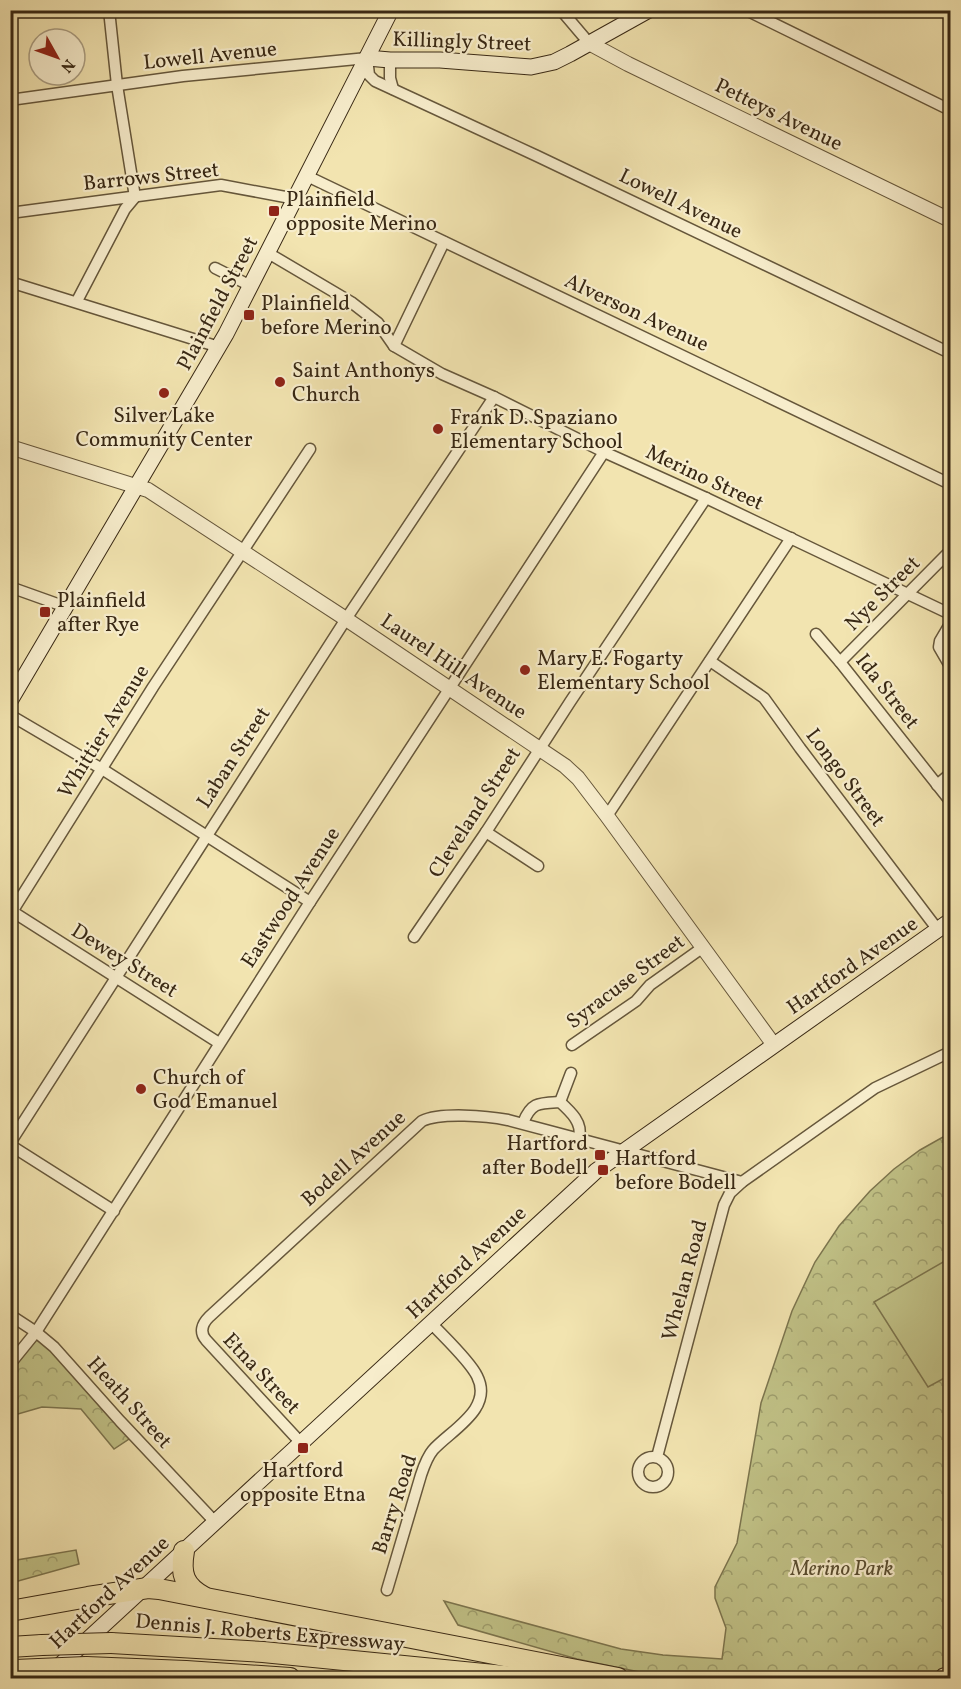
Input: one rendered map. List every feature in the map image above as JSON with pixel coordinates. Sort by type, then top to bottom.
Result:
[{"type":"highway","points":[[184,1551],[183,1571],[187,1584],[196,1593],[210,1599]]},
{"type":"highway","points":[[10,1611],[88,1597],[159,1589],[618,1678]]},
{"type":"highway","name":"Dennis J. Roberts Expressway","points":[[10,1647],[111,1643],[263,1652],[525,1678]]},
{"type":"highway","points":[[13,1670],[86,1667],[290,1678]]},
{"type":"highway","points":[[945,1678],[951,1677]]},
{"type":"main road","name":"Plainfield Street","points":[[10,701],[219,347],[391,10]]},
{"type":"main road","name":"Killingly Street","points":[[368,58],[440,60],[531,67],[554,62],[649,10]]},
{"type":"main road","name":"Hartford Avenue","points":[[46,1678],[580,1185],[624,1150],[944,926]]},
{"type":"street","points":[[77,302],[126,209],[135,197],[117,85],[109,10]]},
{"type":"street","points":[[561,10],[589,44]]},
{"type":"street","points":[[746,10],[951,110]]},
{"type":"street","name":"Petteys Avenue","points":[[589,44],[951,220]]},
{"type":"street","name":"Lowell Avenue","points":[[10,100],[183,76],[368,58],[369,75],[375,81],[951,353]]},
{"type":"street","points":[[390,60],[390,78],[393,89]]},
{"type":"street","name":"Alverson Avenue","points":[[307,176],[951,484]]},
{"type":"street","name":"Barrows Street","points":[[10,213],[221,185],[296,198]]},
{"type":"street","points":[[393,346],[444,242]]},
{"type":"street","name":"Merino Street","points":[[268,253],[351,302],[378,323],[393,346],[442,374],[951,614]]},
{"type":"street","points":[[215,268],[251,286]]},
{"type":"street","points":[[10,282],[219,347]]},
{"type":"street","name":"Laban Street","points":[[10,1144],[346,618],[494,397]]},
{"type":"street","name":"Laurel Hill Avenue","points":[[10,447],[148,490],[346,618],[573,773],[608,816],[774,1045]]},
{"type":"street","name":"Whittier Avenue","points":[[11,912],[310,449]]},
{"type":"street","name":"Eastwood Avenue","points":[[10,1364],[36,1332],[219,1042],[604,452]]},
{"type":"street","name":"Cleveland Street","points":[[414,937],[706,498]]},
{"type":"street","points":[[608,816],[791,538]]},
{"type":"street","name":"Nye Street","points":[[840,662],[951,551]]},
{"type":"street","points":[[10,587],[66,607]]},
{"type":"street","points":[[951,624],[940,641],[939,647],[951,666]]},
{"type":"street","name":"Ida Street","points":[[816,634],[951,801]]},
{"type":"street","name":"Longo Street","points":[[710,661],[764,698],[800,748],[944,926]]},
{"type":"street","points":[[10,715],[102,769],[310,902]]},
{"type":"street","points":[[937,785],[951,774]]},
{"type":"street","points":[[486,832],[538,866]]},
{"type":"street","name":"Dewey Street","points":[[11,912],[219,1042]]},
{"type":"street","name":"Syracuse Street","points":[[572,1045],[636,1001],[650,985],[702,948]]},
{"type":"street","name":"Whelan Road","points":[[657,1457],[724,1205],[730,1193],[742,1182],[875,1088],[951,1052]]},
{"type":"street","points":[[560,1102],[571,1073]]},
{"type":"street","points":[[523,1123],[530,1108],[540,1103],[560,1102],[579,1124],[581,1131],[579,1138]]},
{"type":"street","name":"Bodell Avenue","points":[[202,1326],[206,1319],[422,1121],[439,1116],[501,1118],[742,1182]]},
{"type":"street","points":[[10,1144],[114,1211]]},
{"type":"street","name":"Heath Street","points":[[10,1315],[54,1347],[215,1522]]},
{"type":"street","name":"Barry Road","points":[[387,1590],[427,1458],[473,1412],[480,1397],[481,1386],[474,1371],[431,1323]]},
{"type":"street","name":"Etna Street","points":[[202,1326],[202,1333],[206,1340],[300,1443]]},
{"type":"green space","name":"Merino Park","points":[[950,1133],[950,1667],[931,1674],[872,1678],[689,1678],[649,1674],[577,1659],[458,1625],[444,1601],[621,1649],[663,1655],[722,1659],[726,1628],[715,1598],[715,1587],[737,1543],[761,1403],[792,1311],[815,1262],[839,1226],[870,1191],[920,1150]]},
{"type":"green space","points":[[950,1258],[950,1375],[928,1387],[874,1302]]},
{"type":"green space","points":[[38,1334],[132,1437],[114,1449],[81,1409],[42,1407],[11,1416],[11,1365]]},
{"type":"green space","points":[[76,1550],[79,1564],[11,1583],[11,1561]]},
{"type":"place","name":"Plainfield opposite Merino","points":[[274,211]]},
{"type":"place","name":"Plainfield before Merino","points":[[249,315]]},
{"type":"place","name":"Saint Anthonys Church","points":[[280,382]]},
{"type":"place","name":"Silver Lake Community Center","points":[[164,393]]},
{"type":"place","name":"Frank D. Spaziano Elementary School","points":[[438,429]]},
{"type":"place","name":"Plainfield after Rye","points":[[45,612]]},
{"type":"place","name":"Mary E. Fogarty Elementary School","points":[[525,670]]},
{"type":"place","name":"Church of God Emanuel","points":[[141,1089]]},
{"type":"place","name":"Hartford after Bodell","points":[[600,1155]]},
{"type":"place","name":"Hartford before Bodell","points":[[603,1170]]},
{"type":"place","name":"Hartford opposite Etna","points":[[303,1448]]}]
